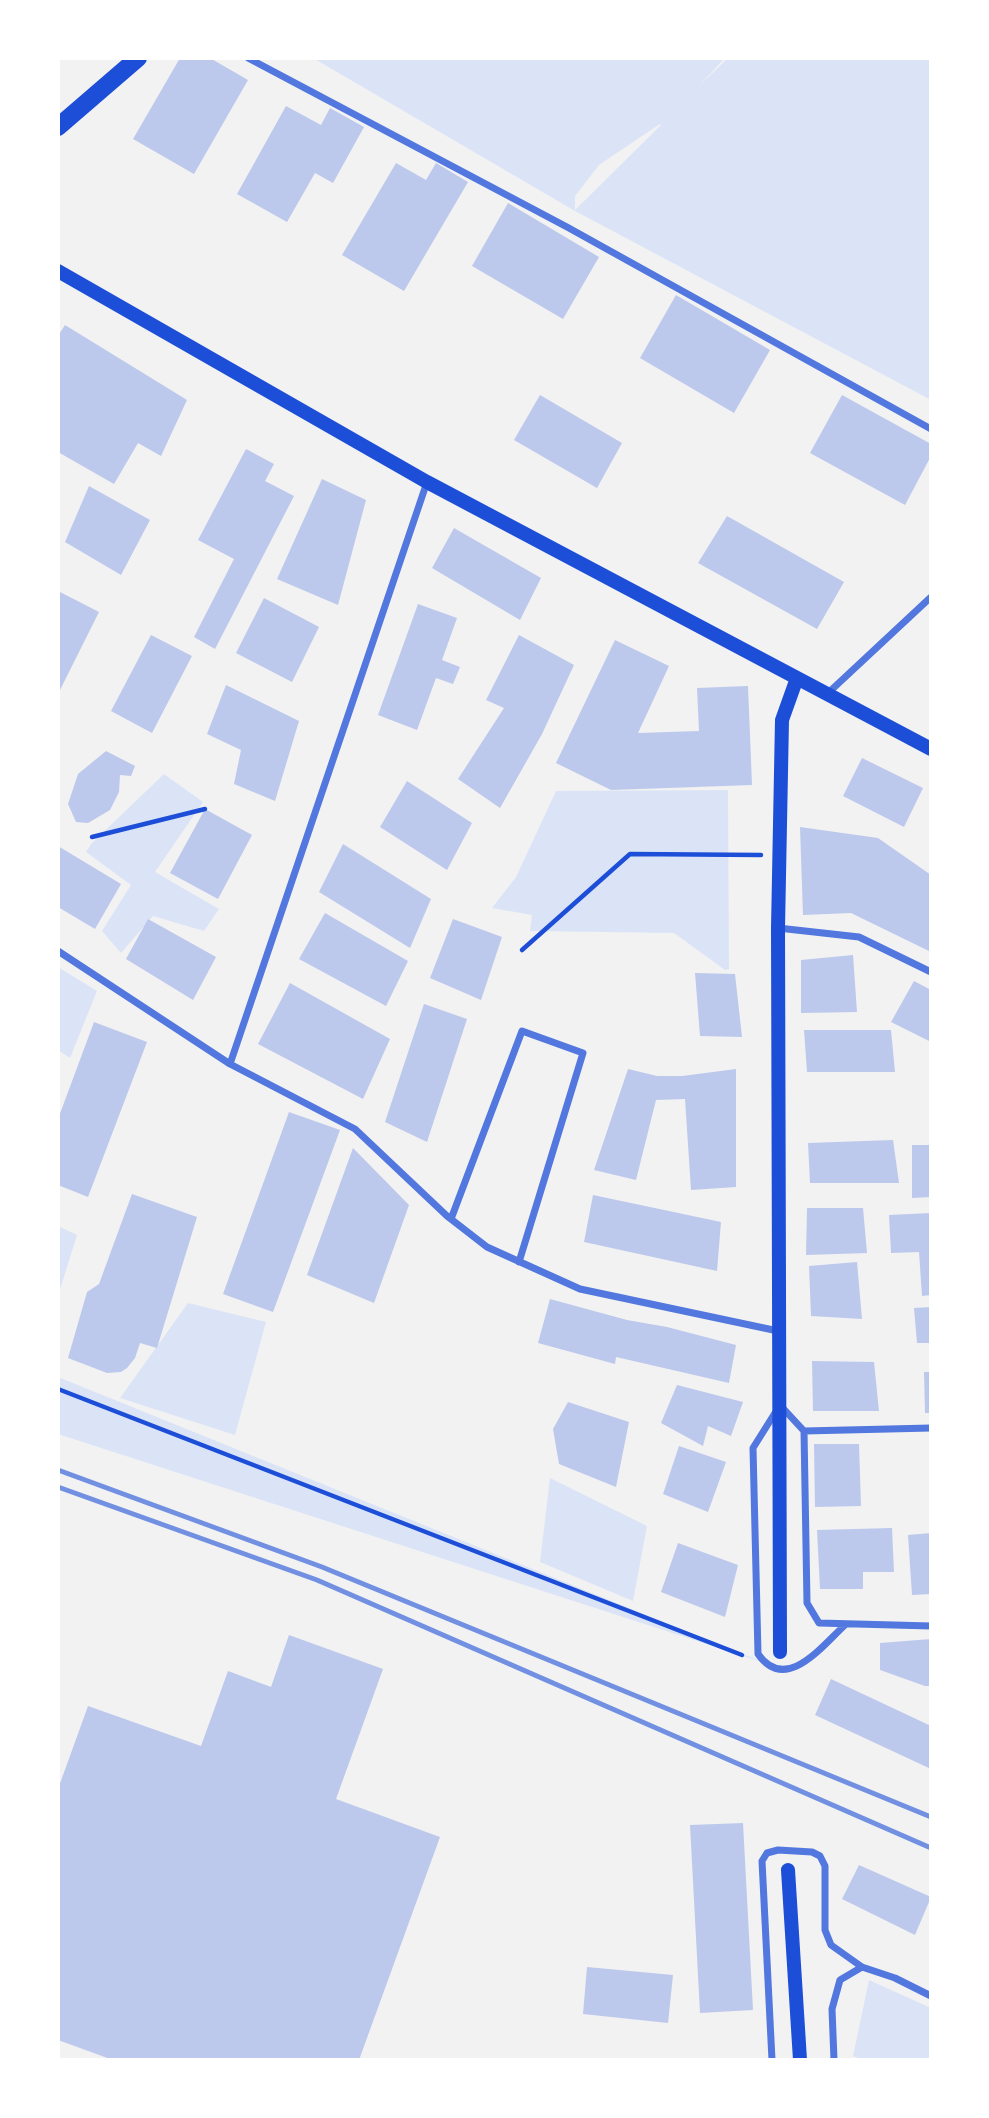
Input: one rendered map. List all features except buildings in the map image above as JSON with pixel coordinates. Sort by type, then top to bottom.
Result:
[{"type":"main road","points":[[58,127],[138,58]]},
{"type":"main road","points":[[58,271],[427,482],[931,749]]},
{"type":"main road","points":[[780,1652],[779,855],[782,719],[797,678]]},
{"type":"main road","points":[[788,1870],[800,2060]]},
{"type":"street","points":[[248,58],[567,227],[931,429]]},
{"type":"street","points":[[230,1064],[427,482]]},
{"type":"street","points":[[827,694],[931,597]]},
{"type":"street","points":[[778,928],[859,937],[931,972]]},
{"type":"street","points":[[58,951],[230,1064],[355,1129],[451,1219],[487,1247],[580,1289],[780,1331]]},
{"type":"street","points":[[451,1219],[522,1031],[583,1053],[519,1262]]},
{"type":"street","points":[[845,1625],[805,1664],[789,1669],[771,1668],[758,1654],[753,1448],[780,1405],[804,1431],[807,1603],[819,1623],[931,1626]]},
{"type":"street","points":[[804,1431],[931,1429]]},
{"type":"street","points":[[772,2060],[762,1861],[767,1853],[778,1850],[813,1852],[820,1856],[825,1866],[825,1930],[831,1945],[862,1967],[895,1978],[931,1996]]},
{"type":"street","points":[[834,2060],[832,2009],[840,1980],[862,1967]]},
{"type":"path","points":[[92,837],[205,809]]},
{"type":"path","points":[[522,950],[630,854],[779,855]]},
{"type":"path","points":[[58,1389],[765,1663]]},
{"type":"shaded area","points":[[313,58],[725,58],[699,86],[728,58],[931,58],[931,400],[575,211]],"holes":[[[661,125],[575,210],[575,196],[599,165]]]},
{"type":"shaded area","points":[[164,774],[203,802],[155,872],[219,909],[204,931],[153,916],[121,953],[102,931],[131,885],[86,852],[91,844]]},
{"type":"shaded area","points":[[728,790],[729,969],[725,970],[674,933],[530,931],[532,915],[492,908],[516,877],[556,791]]},
{"type":"shaded area","points":[[58,967],[97,991],[70,1058],[58,1050]]},
{"type":"shaded area","points":[[58,1226],[77,1235],[58,1296]]},
{"type":"shaded area","points":[[188,1303],[266,1322],[235,1435],[120,1398]]},
{"type":"shaded area","points":[[58,1377],[765,1663],[58,1434]]},
{"type":"shaded area","points":[[550,1478],[647,1526],[633,1601],[540,1562]]},
{"type":"shaded area","points":[[869,1980],[931,2008],[931,2060],[863,2060],[853,2056]]},
{"type":"railway","points":[[58,1470],[322,1567],[931,1817]]},
{"type":"railway","points":[[58,1487],[317,1580],[931,1848]]}]
